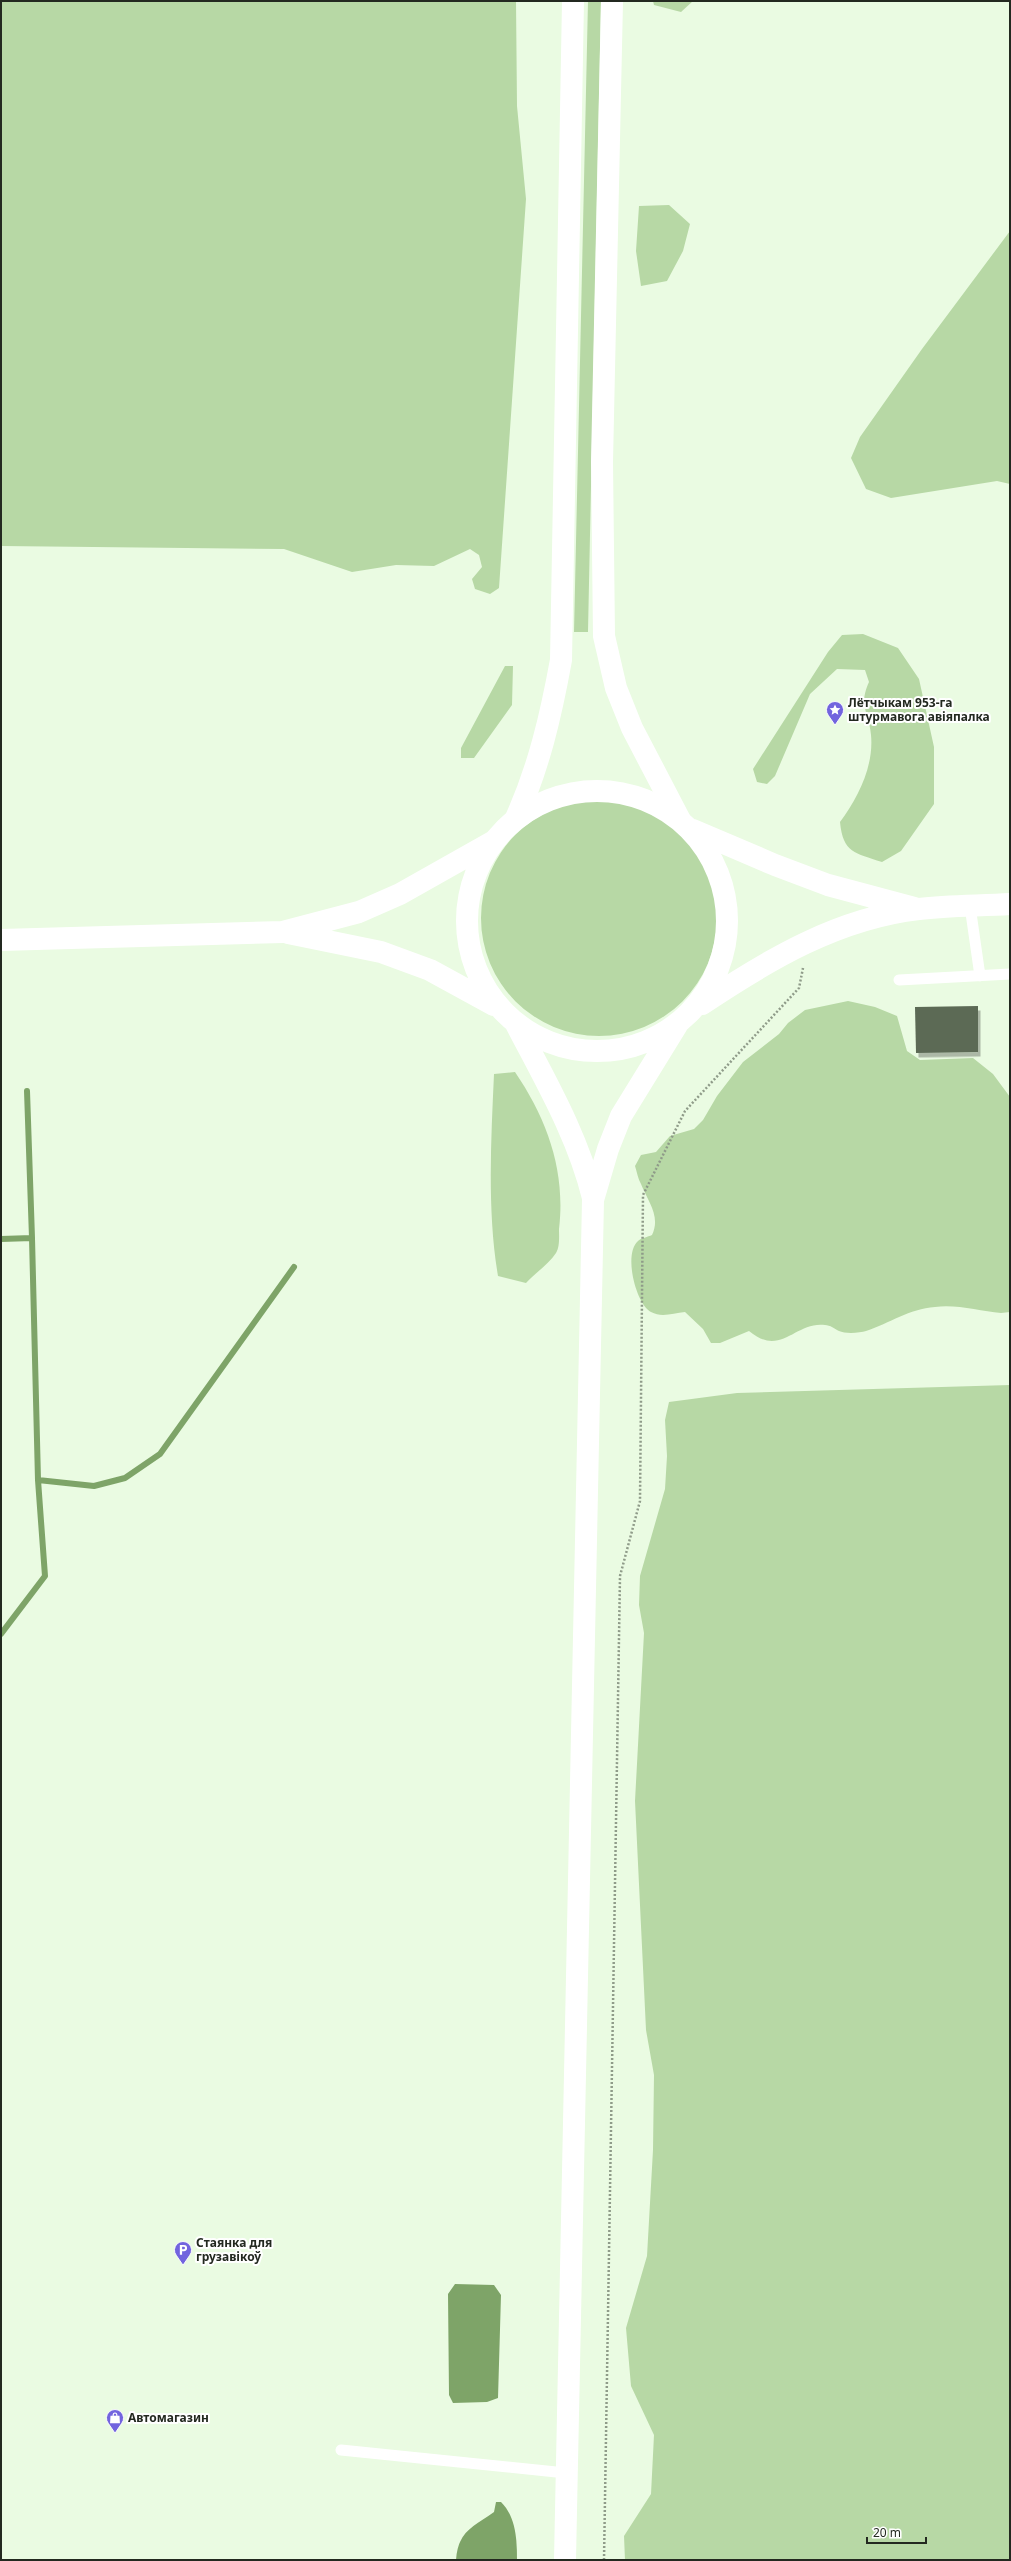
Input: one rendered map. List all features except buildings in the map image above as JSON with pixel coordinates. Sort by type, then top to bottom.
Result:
[{"type":"main road","points":[[516,818],[530,786],[542,749],[561,660],[573,1]]},
{"type":"main road","points":[[565,2560],[594,1200],[608,1149],[621,1116],[685,1018],[711,986],[722,961],[728,933],[726,898],[719,874],[709,854],[685,824],[632,728],[616,688],[604,636],[602,462],[612,1]]},
{"type":"main road","points":[[594,1200],[586,1170],[574,1139],[508,1016],[484,986],[472,958],[467,933],[467,906],[475,874],[494,841],[516,818],[537,804],[557,796],[586,790],[622,792],[665,809],[685,824],[775,865],[828,885],[919,909]]},
{"type":"main road","points":[[1,940],[283,932],[359,912],[400,894],[494,841]]},
{"type":"main road","points":[[283,932],[388,955],[430,970],[508,1016],[539,1038],[568,1049],[593,1052],[622,1050],[647,1042],[777,957],[801,944],[868,920],[919,909],[1010,904]]},
{"type":"lane","points":[[970,906],[980,976]]},
{"type":"lane","points":[[899,980],[1010,974]]},
{"type":"lane","points":[[341,2450],[566,2473]]},
{"type":"path","points":[[604,2560],[620,1576],[640,1501],[644,1196],[685,1111],[799,988],[804,961],[801,944]]},
{"type":"shaded area","points":[[1,1],[516,1],[517,106],[526,199],[499,588],[490,594],[475,589],[472,579],[482,567],[479,555],[470,549],[434,566],[396,565],[352,572],[284,549],[1,546]]},
{"type":"shaded area","points":[[588,1],[601,1],[588,632],[574,632]]},
{"type":"shaded area","points":[[653,1],[693,1],[681,12],[654,5]]},
{"type":"shaded area","points":[[669,205],[690,224],[683,251],[667,281],[641,286],[636,251],[639,206]]},
{"type":"shaded area","points":[[1010,231],[1010,484],[997,481],[891,498],[866,489],[851,458],[860,437],[922,349]]},
{"type":"shaded area","points":[[863,634],[898,648],[919,679],[934,747],[934,804],[901,851],[882,862],[858,854],[847,846],[840,822],[859,792],[870,758],[871,735],[864,703],[864,697],[869,682],[865,670],[837,669],[810,694],[775,776],[767,784],[757,782],[753,769],[828,652],[842,635]]},
{"type":"shaded area","points":[[505,666],[513,666],[512,705],[474,758],[461,758],[461,748]]},
{"type":"shaded area","points":[[599,800],[622,802],[655,814],[674,827],[690,843],[703,862],[712,884],[715,895],[717,918],[715,941],[703,974],[690,993],[674,1009],[655,1022],[633,1031],[622,1034],[599,1036],[576,1034],[543,1022],[524,1009],[508,993],[495,974],[486,952],[483,941],[481,918],[483,895],[495,862],[508,843],[524,827],[543,814],[565,805],[576,802]]},
{"type":"shaded area","points":[[848,1001],[875,1007],[897,1016],[907,1051],[920,1060],[973,1058],[993,1074],[1010,1097],[1010,1312],[1001,1313],[943,1306],[917,1310],[875,1328],[860,1332],[845,1333],[831,1326],[814,1325],[779,1340],[770,1341],[760,1338],[749,1331],[720,1343],[711,1343],[703,1329],[685,1312],[663,1315],[655,1314],[646,1307],[636,1289],[632,1267],[634,1247],[641,1239],[652,1235],[655,1222],[652,1209],[639,1180],[635,1166],[641,1155],[656,1152],[670,1136],[694,1129],[703,1120],[717,1096],[743,1062],[779,1034],[788,1023],[805,1010]]},
{"type":"shaded area","points":[[515,1072],[545,1127],[557,1166],[560,1187],[558,1248],[550,1261],[526,1283],[498,1276],[492,1226],[491,1175],[494,1074]]},
{"type":"shaded area","points":[[1010,1385],[1010,2560],[625,2560],[624,2536],[651,2494],[654,2435],[631,2386],[626,2328],[647,2256],[653,2150],[654,2075],[646,2030],[635,1801],[644,1633],[639,1605],[640,1576],[665,1489],[667,1456],[665,1420],[669,1402],[737,1393]]},
{"type":"shaded area","points":[[455,2284],[494,2285],[501,2295],[498,2398],[487,2402],[453,2403],[449,2395],[448,2294]]},
{"type":"shaded area","points":[[496,2502],[501,2502],[510,2514],[513,2521],[517,2544],[517,2560],[456,2560],[457,2550],[463,2536],[473,2526],[494,2512]]},
{"type":"waterway","points":[[27,1091],[32,1238]]},
{"type":"waterway","points":[[1,1239],[32,1238],[38,1480],[45,1576],[1,1634]]},
{"type":"waterway","points":[[38,1480],[94,1486],[125,1478],[160,1454],[294,1267]]},
{"type":"place","name":"Лётчыкам 953-га штурмавога авіяпалка","points":[[835,725]]},
{"type":"place","name":"Стаянка для грузавікоў","points":[[183,2265]]},
{"type":"place","name":"Автомагазин","points":[[115,2433]]}]
